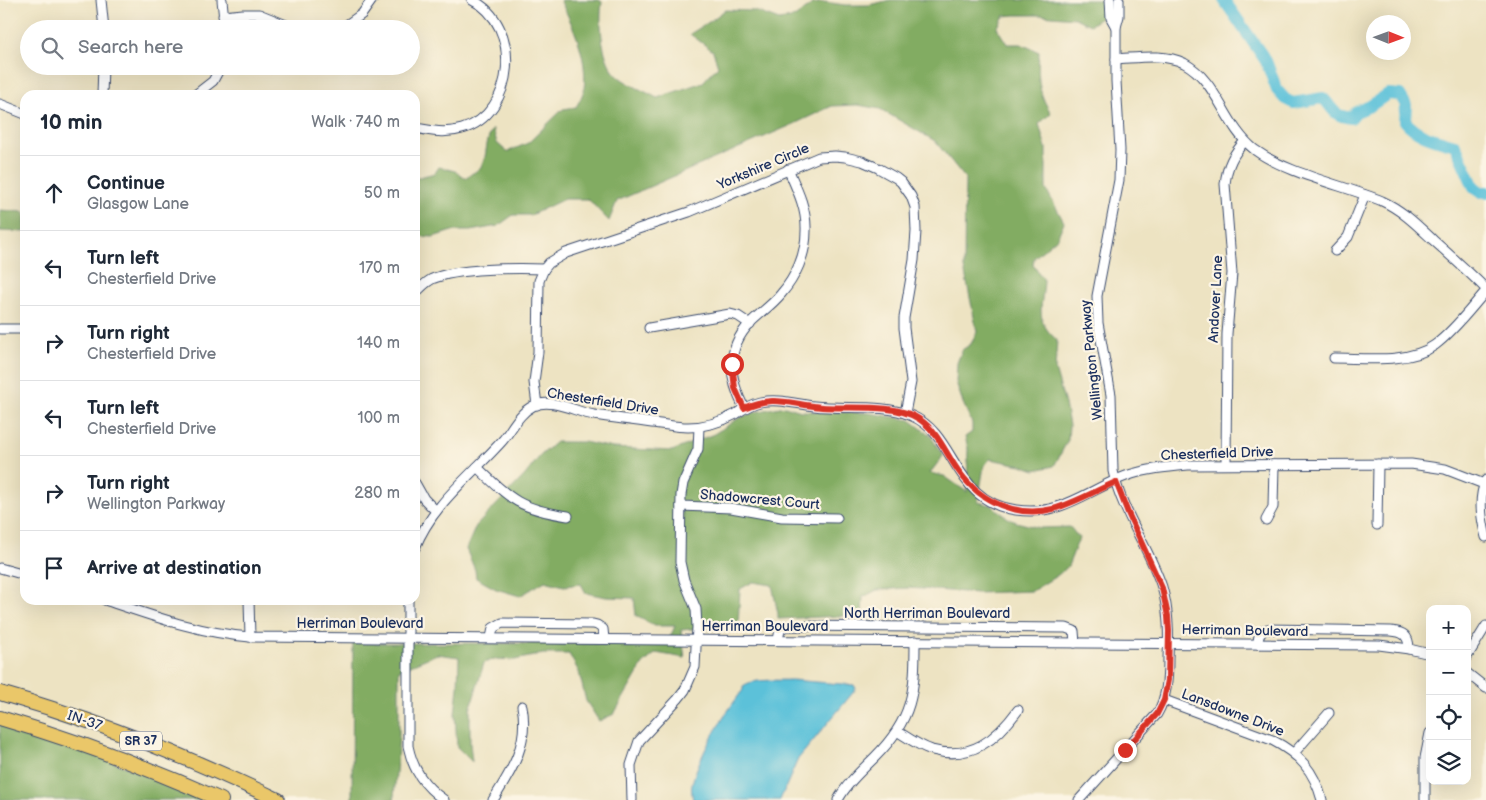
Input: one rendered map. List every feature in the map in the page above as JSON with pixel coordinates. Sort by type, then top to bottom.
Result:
[{"type":"highway","name":"IN-37","points":[[0,693],[121,733],[205,766],[278,800]]},
{"type":"highway","name":"IN-37","points":[[0,718],[126,760],[221,800]]},
{"type":"street","points":[[101,0],[103,20]]},
{"type":"street","points":[[222,0],[224,20]]},
{"type":"street","points":[[354,20],[362,14],[372,0]]},
{"type":"street","points":[[420,129],[446,132],[461,130],[482,118],[498,100],[506,68],[507,57],[504,38],[490,14],[472,0]]},
{"type":"street","name":"Wellington Parkway","points":[[1110,0],[1111,18],[1116,27]]},
{"type":"street","name":"Wellington Parkway","points":[[1080,800],[1157,714],[1164,700],[1168,680],[1168,616],[1162,588],[1116,482],[1112,460],[1111,395],[1098,323],[1097,296],[1099,277],[1119,180],[1120,150],[1116,27],[1119,16],[1119,0]]},
{"type":"street","points":[[223,16],[251,13],[274,20]]},
{"type":"street","points":[[1116,59],[1168,58],[1194,69],[1206,81],[1231,123],[1245,141],[1256,150],[1281,165],[1398,209],[1486,290],[1442,340],[1426,350],[1405,356],[1334,358]]},
{"type":"street","points":[[102,90],[103,75]]},
{"type":"street","points":[[203,90],[216,75]]},
{"type":"street","points":[[0,104],[20,112]]},
{"type":"street","name":"Andover Lane","points":[[1226,464],[1227,334],[1232,273],[1225,184],[1232,157],[1245,141]]},
{"type":"street","name":"Yorkshire Circle","points":[[544,269],[557,257],[566,253],[689,212],[818,158],[835,156],[852,158],[878,168],[896,178],[911,196],[915,207],[914,260],[904,318],[911,382],[905,413]]},
{"type":"street","points":[[744,408],[735,388],[732,364],[735,347],[750,324],[787,287],[803,255],[806,232],[805,216],[801,198],[788,170]]},
{"type":"street","points":[[1335,251],[1348,237],[1365,195]]},
{"type":"street","points":[[420,288],[431,280],[446,274],[519,268],[544,269],[539,281],[538,352],[534,382],[537,405]]},
{"type":"street","points":[[649,328],[730,314],[738,316],[750,324]]},
{"type":"street","points":[[0,329],[20,329]]},
{"type":"street","name":"Chesterfield Drive","points":[[420,538],[436,511],[504,439],[521,415],[537,405],[546,403],[595,415],[687,427],[724,420],[756,402],[776,401],[813,406],[884,409],[905,413],[920,419],[933,432],[959,472],[975,490],[990,501],[1013,510],[1032,512],[1054,509],[1125,477],[1167,466],[1378,464],[1427,466],[1485,482]]},
{"type":"street","points":[[632,800],[631,765],[639,741],[678,700],[685,690],[695,667],[694,604],[680,568],[681,489],[698,449],[699,426]]},
{"type":"street","points":[[1377,524],[1378,464]]},
{"type":"street","points":[[1266,520],[1273,507],[1274,465]]},
{"type":"street","points":[[477,467],[507,495],[527,507],[537,511],[568,516]]},
{"type":"street","points":[[1485,482],[1481,505],[1486,537]]},
{"type":"street","points":[[420,491],[424,499],[436,511]]},
{"type":"street","name":"Shadowcrest Court","points":[[681,506],[731,508],[782,517],[837,518]]},
{"type":"street","points":[[0,568],[20,574]]},
{"type":"street","name":"Herriman Boulevard","points":[[120,605],[191,628],[216,634],[250,637],[1258,644],[1379,646],[1426,653]]},
{"type":"street","points":[[249,605],[250,637]]},
{"type":"street","points":[[408,605],[407,740],[410,755],[423,782],[444,800]]},
{"type":"street","points":[[491,638],[493,628],[502,623],[598,624],[602,629],[604,639]]},
{"type":"street","name":"North Herriman Boulevard","points":[[778,640],[780,630],[786,626],[1066,628],[1074,631],[1075,643]]},
{"type":"street","points":[[1471,650],[1486,626]]},
{"type":"street","points":[[1258,644],[1262,631],[1268,629],[1391,631],[1406,635],[1409,649]]},
{"type":"street","points":[[838,800],[850,782],[886,746],[907,712],[913,690],[915,641]]},
{"type":"street","points":[[1471,676],[1486,688]]},
{"type":"street","name":"Lansdowne Drive","points":[[1164,700],[1272,740],[1294,753],[1313,776],[1322,800]]},
{"type":"street","points":[[493,800],[511,769],[521,745],[525,723],[522,706]]},
{"type":"street","points":[[897,731],[932,750],[957,752],[974,748],[990,741],[1005,728],[1018,710]]},
{"type":"street","points":[[1294,753],[1329,713]]},
{"type":"street","points":[[1425,800],[1425,758],[1429,740]]},
{"type":"green space","points":[[560,0],[599,0],[602,2],[601,31],[608,62],[613,71],[623,80],[657,98],[703,82],[718,66],[713,51],[690,34],[725,10],[755,11],[779,20],[796,17],[812,4],[824,2],[845,5],[869,5],[890,0],[1101,0],[1104,5],[1101,18],[1090,25],[1075,18],[1015,15],[1004,16],[997,28],[1007,44],[1021,44],[1039,52],[1039,84],[1043,98],[1051,113],[1039,124],[1046,148],[1046,189],[1064,222],[1057,238],[1034,258],[1033,265],[1044,280],[1041,305],[1042,319],[1050,333],[1057,340],[1055,369],[1069,425],[1068,440],[1054,466],[1035,470],[1021,465],[990,459],[984,466],[978,502],[991,505],[1016,522],[1040,528],[1070,527],[1079,538],[1068,566],[1058,575],[1032,591],[978,593],[908,588],[877,590],[863,597],[862,615],[778,619],[772,585],[753,582],[740,589],[738,625],[681,630],[685,658],[656,653],[643,664],[614,714],[599,721],[586,701],[579,672],[569,654],[543,654],[515,660],[495,659],[484,663],[470,710],[472,762],[457,747],[455,714],[459,657],[437,654],[399,670],[399,736],[395,800],[352,800],[353,643],[667,644],[675,626],[655,626],[636,616],[634,598],[606,597],[586,593],[581,584],[564,586],[545,581],[520,596],[496,589],[476,578],[475,570],[466,549],[476,526],[525,475],[540,456],[556,442],[584,442],[613,448],[672,451],[714,434],[739,418],[755,412],[785,406],[801,411],[869,413],[910,420],[930,435],[943,456],[930,473],[944,476],[967,492],[968,448],[965,437],[972,432],[972,423],[956,382],[957,363],[962,350],[971,344],[977,332],[964,268],[965,178],[935,141],[880,109],[858,105],[832,106],[617,201],[609,221],[588,199],[564,199],[531,215],[513,215],[498,226],[470,231],[452,231],[433,237],[420,236],[420,177],[435,173],[439,167],[455,171],[465,178],[481,167],[488,139],[493,129],[497,143],[507,152],[528,143],[563,109],[576,107],[582,96],[585,77],[582,54]]},
{"type":"green space","points":[[0,210],[20,212],[20,232],[0,231]]},
{"type":"green space","points":[[0,720],[215,800],[0,800]]},
{"type":"water","points":[[791,680],[854,685],[856,689],[798,759],[780,800],[693,800],[692,784],[700,760],[720,723],[743,690],[743,686],[747,683],[759,681]]},
{"type":"waterway","points":[[1224,0],[1266,61],[1277,90],[1285,99],[1293,103],[1323,98],[1337,114],[1351,118],[1356,112],[1370,106],[1388,94],[1400,95],[1406,105],[1405,121],[1422,134],[1455,145],[1474,187],[1481,192],[1486,192]]},
{"type":"route","points":[[732,364],[735,388],[744,408],[756,402],[776,401],[836,408],[890,410],[920,419],[933,432],[968,484],[981,496],[1013,510],[1032,512],[1054,509],[1116,482],[1162,588],[1169,631],[1168,680],[1164,700],[1157,714],[1125,750]]}]
